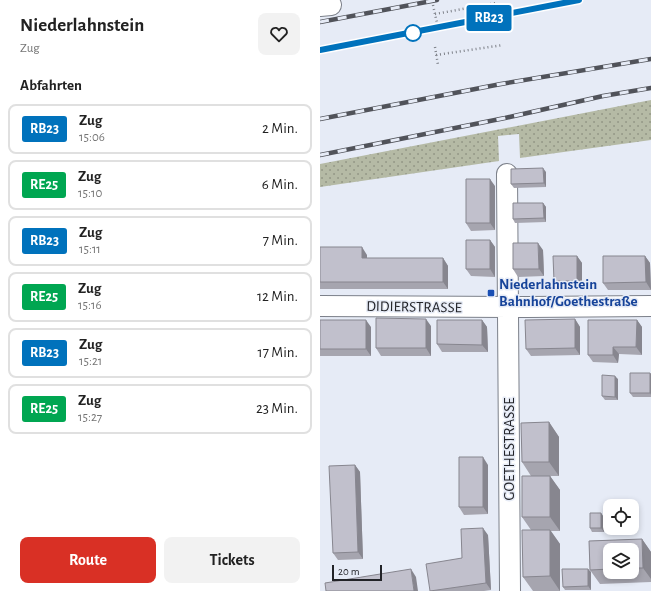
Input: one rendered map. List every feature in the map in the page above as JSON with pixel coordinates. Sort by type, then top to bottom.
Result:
[{"type":"street","name":"GOETHESTRASSE","points":[[507,174],[510,591]]},
{"type":"street","name":"DIDIERSTRASSE","points":[[320,306],[651,306]]},
{"type":"path","points":[[436,14],[496,3]]},
{"type":"path","points":[[433,5],[437,23]]},
{"type":"path","points":[[436,56],[503,45]]},
{"type":"path","points":[[435,47],[438,65]]},
{"type":"green space","points":[[651,100],[651,140],[520,158],[519,134],[498,136],[499,161],[320,187],[320,164]]},
{"type":"building","points":[[543,168],[544,183],[511,184],[511,169]]},
{"type":"building","points":[[466,179],[490,179],[490,223],[466,223]]},
{"type":"building","points":[[513,203],[543,203],[544,218],[513,219]]},
{"type":"building","points":[[466,240],[490,240],[490,269],[466,269]]},
{"type":"building","points":[[513,243],[538,243],[539,269],[513,269]]},
{"type":"building","points":[[320,247],[362,247],[362,258],[443,258],[443,282],[320,282]]},
{"type":"building","points":[[553,256],[577,256],[577,281],[554,281]]},
{"type":"building","points":[[603,256],[645,256],[646,282],[603,283]]},
{"type":"building","points":[[376,318],[426,319],[426,348],[376,348]]},
{"type":"building","points":[[575,319],[575,348],[526,349],[525,320]]},
{"type":"building","points":[[320,320],[366,320],[366,349],[320,349]]},
{"type":"building","points":[[437,320],[482,320],[482,345],[437,344]]},
{"type":"building","points":[[588,320],[637,320],[636,347],[613,347],[613,355],[588,355]]},
{"type":"building","points":[[630,373],[650,373],[650,393],[630,393]]},
{"type":"building","points":[[602,375],[615,376],[615,397],[602,396]]},
{"type":"building","points":[[549,422],[549,462],[522,462],[521,423]]},
{"type":"building","points":[[459,457],[483,457],[483,507],[459,507]]},
{"type":"building","points":[[355,465],[358,552],[333,553],[329,466]]},
{"type":"building","points":[[522,476],[550,476],[550,517],[522,517]]},
{"type":"building","points":[[590,513],[601,513],[601,528],[590,528]]},
{"type":"building","points":[[483,528],[486,583],[430,591],[426,564],[462,558],[461,529]]},
{"type":"building","points":[[522,530],[550,530],[550,576],[523,577]]},
{"type":"building","points":[[642,539],[643,568],[639,568],[639,543],[603,543],[603,569],[590,570],[589,541]]},
{"type":"building","points":[[411,569],[414,591],[326,591],[325,583]]},
{"type":"building","points":[[562,569],[588,569],[588,586],[563,587]]},
{"type":"railway","points":[[320,22],[437,0]]},
{"type":"railway","points":[[320,50],[579,0]]},
{"type":"railway","points":[[320,119],[501,84],[651,59]]},
{"type":"railway","points":[[320,155],[505,118],[603,96],[651,88]]},
{"type":"train","name":"RB23","points":[[320,50],[579,0]]},
{"type":"place","name":"Niederlahnstein Bahnhof/Goethestraße","points":[[491,293]]}]
